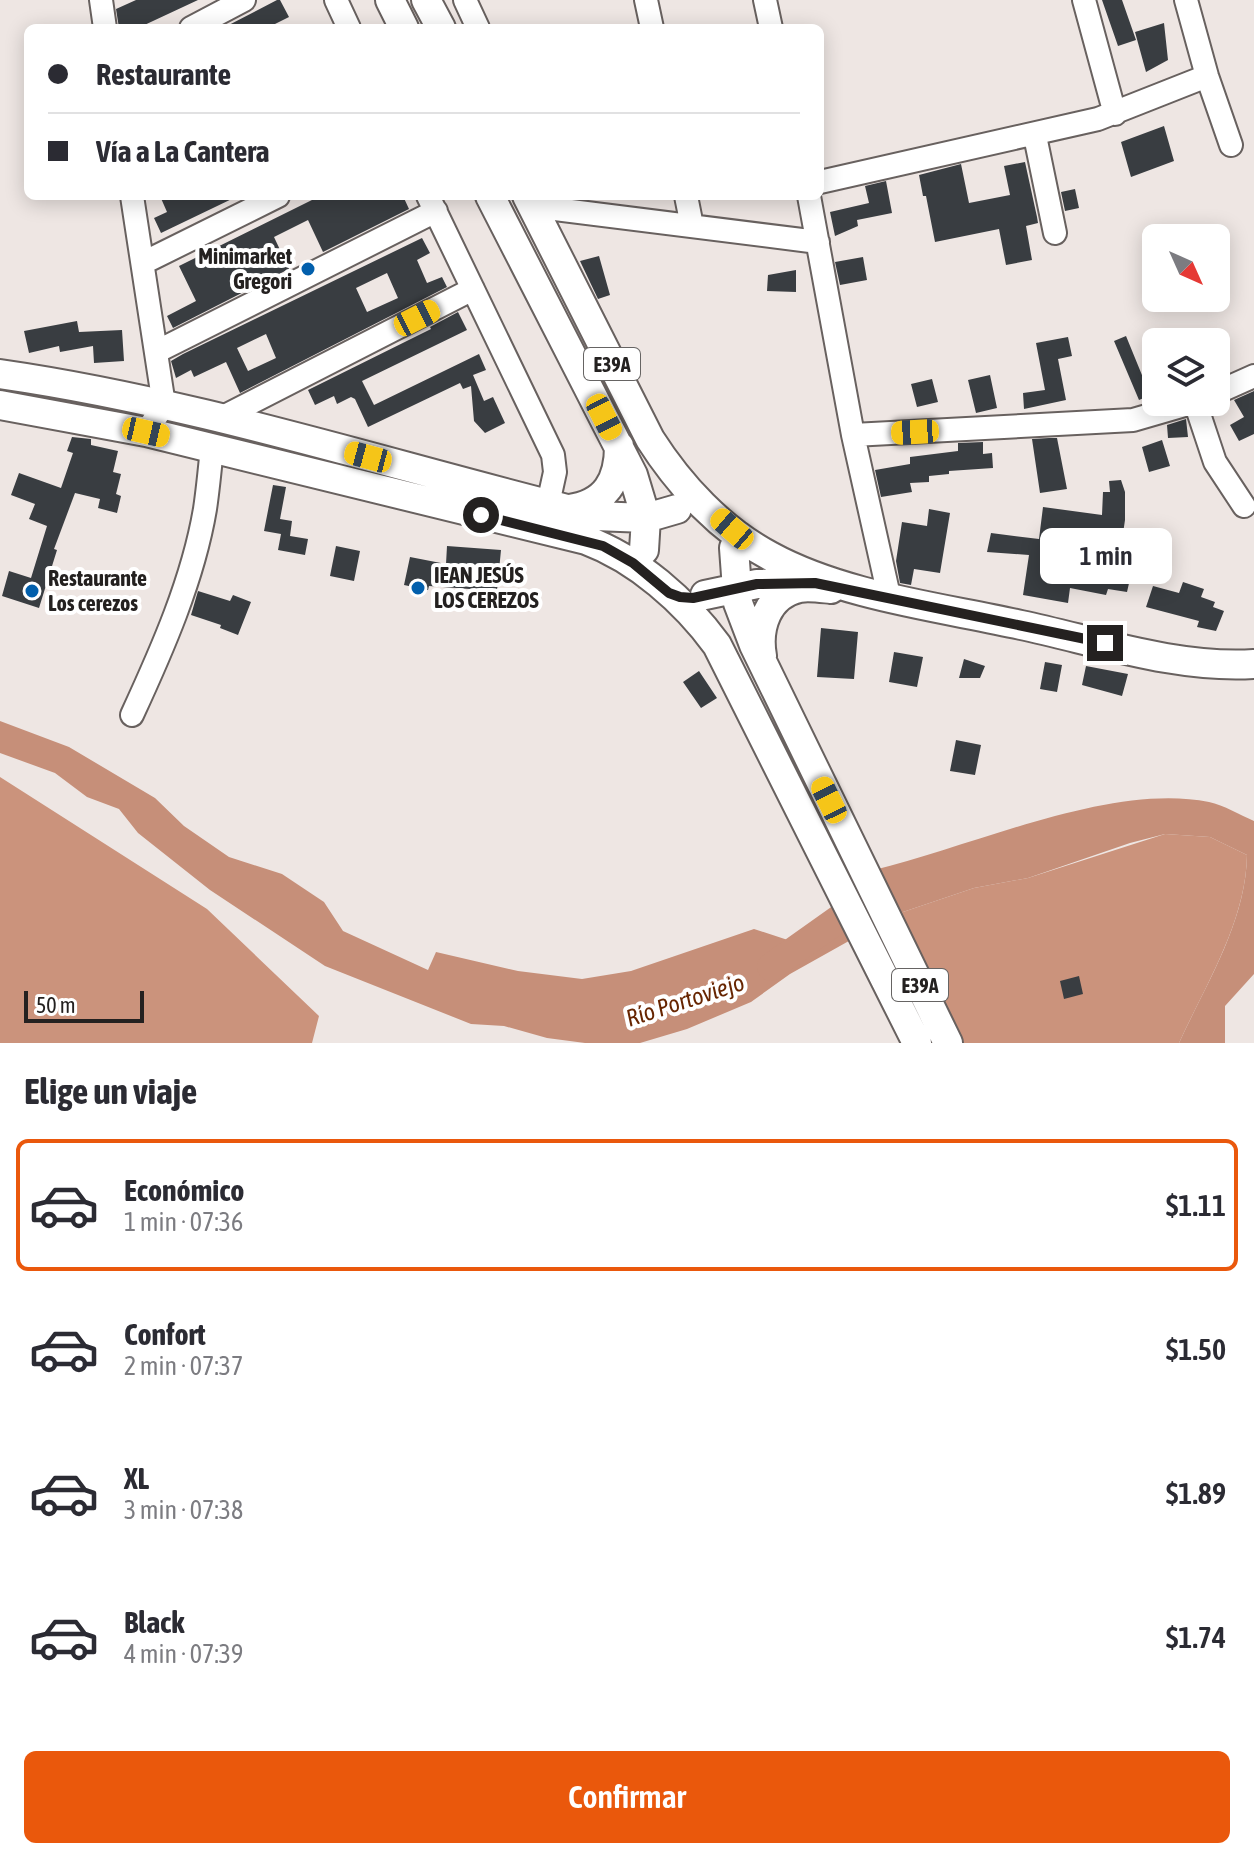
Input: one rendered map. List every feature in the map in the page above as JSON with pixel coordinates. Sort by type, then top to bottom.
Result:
[{"type":"main road","points":[[390,0],[402,24]]},
{"type":"main road","points":[[426,0],[439,24]]},
{"type":"main road","name":"E39A","points":[[492,200],[619,445],[638,488],[646,518],[645,563],[659,586],[699,620],[717,645],[829,865],[879,934],[948,1043]]},
{"type":"main road","name":"E39A","points":[[542,202],[650,439],[676,476],[718,517],[732,537],[736,587],[746,625],[854,852],[917,1043]]},
{"type":"main road","points":[[0,374],[64,383],[164,405],[559,507],[613,518],[646,518],[691,507],[718,517],[745,541],[772,558],[856,589]]},
{"type":"main road","points":[[59,415],[64,383]]},
{"type":"main road","points":[[0,405],[212,447],[586,540],[633,563],[659,586],[680,597],[705,595],[736,587],[798,582],[856,589],[1166,657],[1215,664],[1254,664]]},
{"type":"main road","points":[[559,507],[591,504],[609,490],[618,469],[619,445]]},
{"type":"main road","points":[[644,550],[646,539],[658,521],[677,509]]},
{"type":"main road","points":[[705,595],[727,577],[734,548]]},
{"type":"main road","points":[[766,670],[760,638],[761,624],[776,602],[799,588],[856,589]]},
{"type":"street","points":[[101,0],[104,24]]},
{"type":"street","points":[[336,0],[347,24]]},
{"type":"street","points":[[465,0],[476,24]]},
{"type":"street","points":[[646,0],[651,24]]},
{"type":"street","points":[[765,0],[770,24]]},
{"type":"street","points":[[1084,0],[1115,114]]},
{"type":"street","points":[[1186,0],[1207,76],[1231,145]]},
{"type":"street","points":[[198,24],[239,1]]},
{"type":"street","points":[[824,181],[1035,136],[1115,114],[1207,76]]},
{"type":"street","points":[[1035,136],[1055,233]]},
{"type":"street","points":[[133,200],[164,405],[146,432]]},
{"type":"street","points":[[143,263],[270,200]]},
{"type":"street","points":[[687,200],[692,226]]},
{"type":"street","points":[[810,200],[853,435],[889,596]]},
{"type":"street","points":[[542,202],[818,242]]},
{"type":"street","points":[[156,352],[432,204],[553,455],[559,507]]},
{"type":"street","points":[[219,419],[473,289]]},
{"type":"street","points":[[1230,387],[1254,376]]},
{"type":"street","points":[[853,435],[1133,420],[1147,416]]},
{"type":"street","points":[[1200,416],[1215,462],[1244,506]]},
{"type":"street","points":[[132,715],[159,656],[186,580],[205,512],[212,447]]},
{"type":"shaded area","points":[[0,777],[207,909],[319,1016],[312,1043],[0,1043]]},
{"type":"shaded area","points":[[1165,834],[1210,837],[1247,855],[1245,880],[1232,928],[1179,1043],[959,1043],[897,914],[974,888],[1028,878]]},
{"type":"water","points":[[0,721],[69,747],[155,798],[184,826],[229,857],[282,874],[324,902],[343,931],[428,970],[436,952],[518,971],[582,979],[631,971],[754,929],[806,946],[837,927],[874,870],[1085,809],[1170,798],[1209,802],[1254,821],[1254,974],[1225,1006],[1225,1043],[1179,1043],[1232,928],[1245,880],[1247,855],[1210,837],[1165,834],[1028,878],[974,888],[897,914],[790,974],[751,1002],[687,1029],[640,1043],[585,1043],[547,1038],[504,1026],[471,1024],[325,966],[210,890],[138,833],[119,809],[87,797],[55,773],[0,753]]},
{"type":"building","points":[[136,0],[198,0],[147,24],[118,24],[116,9]]},
{"type":"building","points":[[277,0],[280,0],[289,17],[275,24],[231,24]]},
{"type":"building","points":[[1102,0],[1122,0],[1136,40],[1118,46]]},
{"type":"building","points":[[1164,23],[1168,60],[1146,72],[1135,32]]},
{"type":"building","points":[[1164,126],[1174,161],[1131,177],[1121,142]]},
{"type":"building","points":[[1025,162],[1038,223],[1026,226],[1032,260],[1006,265],[999,229],[935,242],[919,175],[961,164],[969,203],[1010,195],[1004,166]]},
{"type":"building","points":[[886,181],[892,213],[857,220],[858,226],[835,236],[830,212],[869,203],[865,186]]},
{"type":"building","points":[[1075,189],[1079,208],[1065,211],[1061,192]]},
{"type":"building","points":[[162,200],[230,200],[161,233],[154,218],[167,212]]},
{"type":"building","points":[[312,200],[405,200],[409,209],[323,252],[308,220],[274,237],[289,269],[173,328],[167,316],[196,301],[179,266]]},
{"type":"building","points":[[422,238],[430,253],[417,260],[427,283],[442,277],[447,287],[240,393],[226,362],[194,377],[191,370],[176,378],[171,361]],"holes":[[[387,273],[398,298],[367,312],[356,288]],[[266,334],[276,358],[248,371],[237,348]]]},
{"type":"building","points":[[599,256],[610,295],[598,299],[580,261]]},
{"type":"building","points":[[863,257],[867,280],[840,285],[835,262]]},
{"type":"building","points":[[796,270],[796,292],[767,291],[768,275]]},
{"type":"building","points":[[458,312],[467,330],[362,381],[374,405],[479,354],[486,370],[473,375],[484,401],[493,397],[505,423],[485,433],[474,421],[471,386],[463,389],[460,383],[368,427],[355,399],[351,397],[337,404],[334,396],[315,405],[308,390],[431,329]]},
{"type":"building","points":[[77,321],[79,332],[122,330],[124,361],[94,363],[93,346],[60,352],[59,346],[29,353],[24,331]]},
{"type":"building","points":[[1126,336],[1142,375],[1142,399],[1139,400],[1114,341]]},
{"type":"building","points":[[1068,337],[1072,356],[1058,359],[1066,400],[1024,409],[1023,393],[1045,390],[1036,343]]},
{"type":"building","points":[[990,375],[997,408],[976,413],[968,380]]},
{"type":"building","points":[[932,379],[938,402],[917,407],[911,384]]},
{"type":"building","points":[[1254,391],[1254,434],[1239,441],[1230,425],[1244,417],[1234,400]]},
{"type":"building","points":[[1186,419],[1188,437],[1168,438],[1167,425]]},
{"type":"building","points":[[72,437],[91,439],[91,445],[118,451],[113,472],[121,474],[116,494],[121,496],[117,513],[98,508],[100,499],[75,493],[54,549],[57,550],[39,608],[2,596],[9,571],[31,578],[47,526],[29,519],[35,504],[11,495],[19,473],[61,488],[73,453],[67,451]]},
{"type":"building","points":[[1057,438],[1067,489],[1040,493],[1032,439]]},
{"type":"building","points":[[1162,440],[1170,466],[1149,472],[1142,447]]},
{"type":"building","points":[[983,442],[983,454],[992,453],[993,468],[949,471],[949,474],[929,476],[929,482],[910,483],[912,492],[881,497],[875,470],[910,464],[910,457],[958,451],[958,443]]},
{"type":"building","points":[[1121,480],[1125,492],[1125,520],[1121,547],[1128,549],[1127,556],[1135,557],[1127,592],[1108,589],[1106,595],[1070,588],[1068,603],[1023,595],[1029,555],[987,552],[991,533],[1039,539],[1043,507],[1102,515],[1103,492],[1110,492],[1109,481]]},
{"type":"building","points":[[273,485],[286,487],[280,519],[292,521],[290,536],[308,539],[305,555],[278,550],[281,534],[264,531]]},
{"type":"building","points":[[929,509],[950,513],[940,573],[914,569],[911,585],[900,583],[896,561],[902,522],[927,526]]},
{"type":"building","points":[[336,546],[360,551],[354,581],[330,576]]},
{"type":"building","points":[[447,546],[501,550],[497,591],[429,586],[428,590],[404,585],[410,557],[446,564]]},
{"type":"building","points":[[1183,582],[1204,589],[1201,597],[1215,602],[1213,607],[1224,611],[1216,631],[1197,627],[1199,621],[1146,607],[1153,586],[1179,593]]},
{"type":"building","points":[[198,591],[230,601],[233,595],[251,602],[238,635],[220,628],[221,625],[191,615]]},
{"type":"building","points":[[821,628],[858,632],[854,679],[817,677]]},
{"type":"building","points":[[894,652],[923,657],[917,687],[889,682]]},
{"type":"building","points":[[964,659],[985,666],[980,678],[959,678]]},
{"type":"building","points":[[1045,662],[1062,665],[1057,692],[1040,689]]},
{"type":"building","points":[[1086,666],[1128,674],[1122,696],[1082,685]]},
{"type":"building","points":[[699,671],[717,698],[701,708],[683,682]]},
{"type":"building","points":[[956,740],[981,745],[975,775],[950,771]]},
{"type":"building","points":[[1079,976],[1083,994],[1064,999],[1060,981]]},
{"type":"waterway","name":"Río Portoviejo","points":[[771,967],[871,896]]},
{"type":"place","name":"Minimarket Gregori","points":[[308,269]]},
{"type":"place","name":"IEAN JESÚS LOS CEREZOS","points":[[418,588]]},
{"type":"place","name":"Restaurante Los cerezos","points":[[32,591]]},
{"type":"route","points":[[481,515],[603,546],[633,563],[669,593],[680,597],[693,598],[757,584],[815,583],[872,592],[1105,643]]}]
